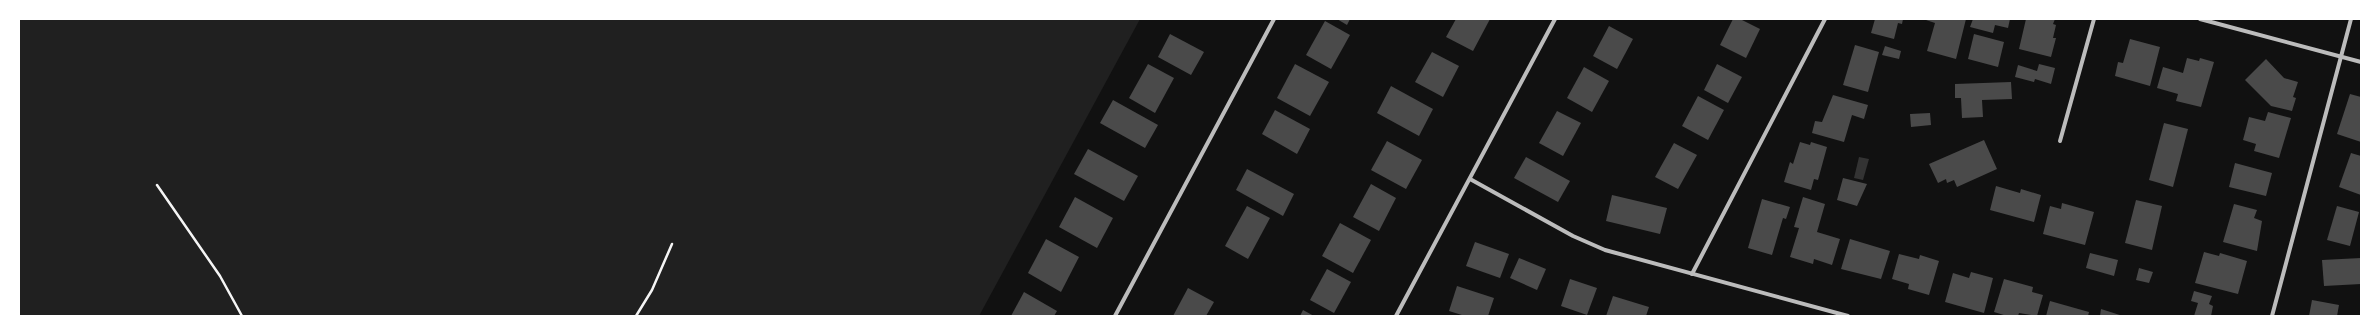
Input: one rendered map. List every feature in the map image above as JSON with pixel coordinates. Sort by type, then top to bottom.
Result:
[{"type":"street","points":[[1115,316],[1274,19]]},
{"type":"street","points":[[1396,316],[1555,19]]},
{"type":"street","points":[[1692,274],[1825,19]]},
{"type":"street","points":[[2060,141],[2094,19]]},
{"type":"street","points":[[2200,19],[2361,62]]},
{"type":"street","points":[[2272,316],[2351,19]]},
{"type":"street","points":[[1470,179],[1574,236],[1599,247],[1848,316]]},
{"type":"path","points":[[157,185],[220,276],[242,316]]},
{"type":"path","points":[[636,316],[652,290],[672,244]]},
{"type":"shaded area","points":[[19,19],[1140,19],[979,316],[19,316]]},
{"type":"shaded area","points":[[1859,157],[1869,159],[1863,180],[1854,178]]},
{"type":"building","points":[[1337,19],[1350,19],[1347,25]]},
{"type":"building","points":[[1456,19],[1490,19],[1473,51],[1446,37]]},
{"type":"building","points":[[1733,19],[1740,19],[1760,29],[1746,58],[1720,45]]},
{"type":"building","points":[[1875,19],[1903,19],[1902,24],[1898,23],[1894,39],[1871,33]]},
{"type":"building","points":[[1923,19],[1966,19],[1956,59],[1927,51],[1935,23]]},
{"type":"building","points":[[1973,19],[2010,19],[2008,28],[1995,25],[1993,33],[1970,27]]},
{"type":"building","points":[[2026,19],[2055,19],[2053,24],[2056,25],[2053,38],[2056,38],[2051,57],[2019,49]]},
{"type":"building","points":[[1325,21],[1350,35],[1331,69],[1306,55]]},
{"type":"building","points":[[1609,26],[1633,39],[1617,69],[1593,56]]},
{"type":"building","points":[[1170,34],[1204,52],[1191,75],[1158,57]]},
{"type":"building","points":[[1974,34],[2004,42],[1998,67],[1968,59]]},
{"type":"building","points":[[2130,39],[2160,47],[2150,86],[2115,76],[2118,62],[2123,63]]},
{"type":"building","points":[[1855,45],[1879,52],[1868,92],[1843,85]]},
{"type":"building","points":[[1885,46],[1901,51],[1899,59],[1882,55]]},
{"type":"building","points":[[1432,52],[1459,66],[1443,97],[1415,82]]},
{"type":"building","points":[[2187,58],[2199,61],[2200,58],[2214,62],[2201,107],[2176,101],[2178,94],[2157,88],[2163,67],[2183,73]]},
{"type":"building","points":[[2266,59],[2284,78],[2298,82],[2293,97],[2296,98],[2292,111],[2271,106],[2245,80]]},
{"type":"building","points":[[1148,64],[1174,78],[1155,113],[1129,98]]},
{"type":"building","points":[[1295,64],[1329,82],[1310,116],[1277,98]]},
{"type":"building","points":[[1717,64],[1742,77],[1728,103],[1704,90]]},
{"type":"building","points":[[2039,64],[2055,68],[2051,84],[2035,79],[2034,82],[2015,77],[2018,65],[2037,71]]},
{"type":"building","points":[[1584,67],[1609,81],[1592,112],[1567,98]]},
{"type":"building","points":[[2011,82],[2012,99],[1982,100],[1983,117],[1962,118],[1961,98],[1955,98],[1955,84]]},
{"type":"building","points":[[1391,86],[1433,109],[1419,136],[1377,113]]},
{"type":"building","points":[[2350,94],[2361,97],[2361,142],[2337,134]]},
{"type":"building","points":[[1833,95],[1868,105],[1864,119],[1852,115],[1844,142],[1812,133],[1815,121],[1822,122]]},
{"type":"building","points":[[1698,96],[1724,110],[1708,140],[1682,126]]},
{"type":"building","points":[[1113,100],[1158,125],[1145,148],[1100,123]]},
{"type":"building","points":[[1275,110],[1310,129],[1297,154],[1262,134]]},
{"type":"building","points":[[1557,111],[1581,123],[1563,156],[1539,143]]},
{"type":"building","points":[[2268,112],[2291,118],[2279,158],[2254,151],[2256,144],[2243,140],[2249,117],[2265,121]]},
{"type":"building","points":[[1930,113],[1931,125],[1911,127],[1910,114]]},
{"type":"building","points":[[2164,123],[2188,129],[2173,187],[2149,180]]},
{"type":"building","points":[[1984,140],[1997,169],[1957,187],[1954,180],[1947,183],[1946,179],[1938,183],[1929,164]]},
{"type":"building","points":[[1387,141],[1422,160],[1406,189],[1371,170]]},
{"type":"building","points":[[1800,142],[1810,145],[1811,142],[1827,147],[1818,180],[1814,179],[1811,190],[1784,182],[1790,162],[1793,164]]},
{"type":"building","points":[[1674,143],[1697,155],[1678,189],[1655,177]]},
{"type":"building","points":[[1088,149],[1138,176],[1124,201],[1074,174]]},
{"type":"building","points":[[2351,153],[2361,156],[2361,195],[2339,187]]},
{"type":"building","points":[[1526,157],[1570,181],[1558,202],[1514,178]]},
{"type":"building","points":[[2235,163],[2272,173],[2266,196],[2229,187]]},
{"type":"building","points":[[1247,169],[1294,194],[1283,216],[1236,190]]},
{"type":"building","points":[[1843,178],[1867,184],[1857,206],[1837,200]]},
{"type":"building","points":[[1371,184],[1396,198],[1379,231],[1353,217]]},
{"type":"building","points":[[1996,186],[2020,193],[2021,189],[2041,195],[2034,222],[1990,210]]},
{"type":"building","points":[[1612,195],[1667,208],[1660,234],[1606,221]]},
{"type":"building","points":[[1075,197],[1113,218],[1097,248],[1059,227]]},
{"type":"building","points":[[1803,197],[1825,204],[1817,232],[1840,239],[1832,265],[1814,259],[1813,264],[1790,257],[1799,228],[1794,227]]},
{"type":"building","points":[[1762,199],[1790,207],[1786,219],[1783,218],[1772,255],[1748,248]]},
{"type":"building","points":[[2136,200],[2162,206],[2152,250],[2125,243]]},
{"type":"building","points":[[2062,203],[2094,212],[2085,245],[2043,234],[2050,206],[2061,209]]},
{"type":"building","points":[[2234,204],[2257,210],[2254,218],[2262,221],[2257,251],[2223,242]]},
{"type":"building","points":[[1247,206],[1270,218],[1248,259],[1225,246]]},
{"type":"building","points":[[2337,206],[2359,212],[2350,246],[2327,240]]},
{"type":"building","points":[[1340,223],[1371,240],[1353,273],[1322,256]]},
{"type":"building","points":[[1046,239],[1079,257],[1061,292],[1028,273]]},
{"type":"building","points":[[1850,239],[1890,251],[1881,279],[1841,269]]},
{"type":"building","points":[[1475,242],[1509,254],[1500,278],[1466,266]]},
{"type":"building","points":[[2204,252],[2219,256],[2220,253],[2247,261],[2238,294],[2195,283]]},
{"type":"building","points":[[2090,253],[2118,260],[2114,276],[2086,268]]},
{"type":"building","points":[[1899,254],[1919,259],[1920,255],[1939,261],[1929,295],[1908,289],[1909,284],[1892,279]]},
{"type":"building","points":[[1519,258],[1546,269],[1537,290],[1510,278]]},
{"type":"building","points":[[2361,258],[2361,284],[2324,286],[2322,260]]},
{"type":"building","points":[[2139,268],[2153,272],[2149,283],[2136,280]]},
{"type":"building","points":[[1327,269],[1351,282],[1334,313],[1310,300]]},
{"type":"building","points":[[1971,272],[1993,278],[1984,313],[1945,302],[1953,273],[1969,278]]},
{"type":"building","points":[[1570,279],[1597,288],[1587,315],[1561,306]]},
{"type":"building","points":[[2004,279],[2033,287],[2032,292],[2043,295],[2037,316],[2019,313],[2018,316],[2007,316],[1994,312]]},
{"type":"building","points":[[1457,286],[1494,298],[1488,316],[1465,316],[1449,311]]},
{"type":"building","points":[[1188,288],[1214,302],[1206,316],[1173,316]]},
{"type":"building","points":[[2194,291],[2212,296],[2209,304],[2213,306],[2211,316],[2194,316],[2198,303],[2191,301]]},
{"type":"building","points":[[1024,292],[1057,311],[1054,316],[1011,316]]},
{"type":"building","points":[[1613,296],[1649,307],[1646,316],[1606,316]]},
{"type":"building","points":[[2312,300],[2339,305],[2337,316],[2309,316]]},
{"type":"building","points":[[2050,301],[2089,312],[2088,316],[2046,316]]},
{"type":"building","points":[[2101,309],[2123,316],[2100,316]]},
{"type":"building","points":[[1303,310],[1314,316],[1300,316]]}]
